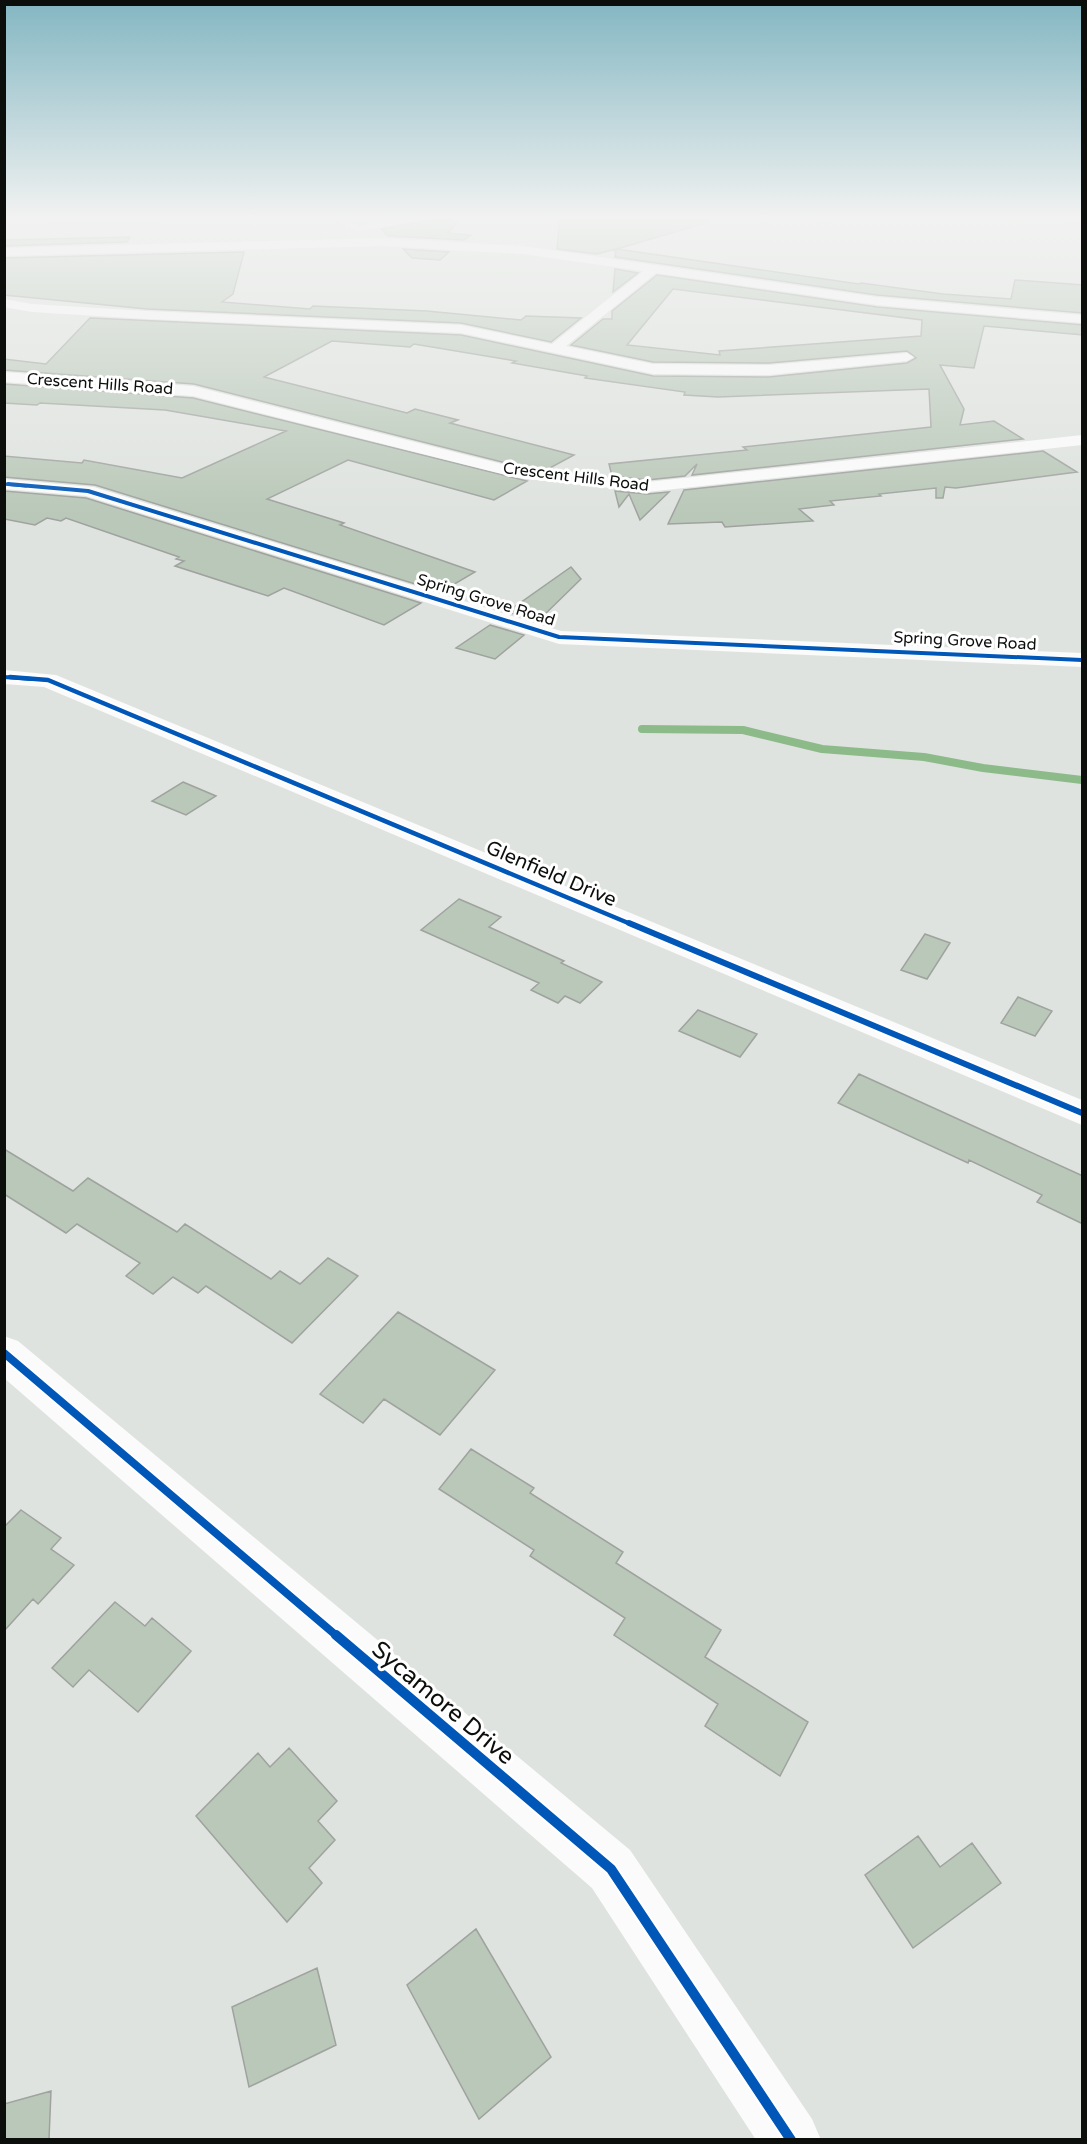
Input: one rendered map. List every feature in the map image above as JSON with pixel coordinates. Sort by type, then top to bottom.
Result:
[{"type":"street","points":[[25,314],[32,318],[79,314]]},
{"type":"street","points":[[150,314],[461,328],[653,369],[769,370],[907,357]]},
{"type":"street","points":[[554,349],[597,314]]},
{"type":"street","points":[[1026,314],[1083,319]]},
{"type":"street","name":"Crescent Hills Road","points":[[4,377],[193,391],[518,473],[646,487],[1083,440]]},
{"type":"street","name":"Spring Grove Road","points":[[4,484],[88,491],[559,637],[1083,660]]},
{"type":"street","name":"Glenfield Drive","points":[[4,677],[48,680],[1083,1113]]},
{"type":"street","name":"Sycamore Drive","points":[[4,1353],[611,1869],[791,2139]]},
{"type":"building","points":[[260,314],[459,314],[521,320],[526,316],[581,318],[551,342],[461,323]]},
{"type":"building","points":[[612,314],[652,314],[627,345],[720,355],[719,351],[921,336],[922,320],[874,314],[958,314],[1083,325],[1083,335],[984,326],[974,368],[940,365],[964,409],[960,425],[994,421],[1023,439],[692,475],[697,464],[685,476],[647,480],[612,476],[609,464],[747,450],[743,447],[931,427],[929,389],[718,397],[684,395],[685,392],[585,378],[587,376],[512,363],[516,361],[414,344],[410,347],[332,341],[264,377],[407,413],[415,409],[458,420],[450,423],[574,455],[548,469],[518,466],[194,384],[4,370],[4,359],[46,364],[90,318],[461,335],[653,376],[769,377],[907,363],[916,358],[907,351],[769,363],[653,362],[571,345],[603,319],[612,319]]},
{"type":"building","points":[[4,384],[193,398],[527,481],[494,500],[348,460],[267,499],[344,523],[340,525],[475,572],[441,592],[95,485],[4,477],[4,456],[82,463],[84,460],[182,478],[286,431],[165,410],[4,403]]},
{"type":"building","points":[[1043,451],[1077,472],[956,488],[945,487],[943,498],[936,498],[936,488],[830,501],[834,505],[799,509],[813,521],[725,527],[722,522],[668,524],[684,490]]},
{"type":"building","points":[[4,491],[86,498],[421,603],[384,625],[284,588],[268,596],[175,566],[184,561],[176,559],[179,557],[66,518],[61,521],[47,518],[35,525],[4,519]]},
{"type":"building","points":[[615,491],[647,494],[669,492],[640,520],[629,494],[619,507]]},
{"type":"building","points":[[571,567],[581,579],[538,621],[507,612]]},
{"type":"building","points":[[490,625],[524,635],[495,659],[456,648]]},
{"type":"building","points":[[183,782],[216,796],[186,815],[152,801]]},
{"type":"building","points":[[459,899],[501,917],[489,927],[564,961],[561,963],[602,982],[580,1003],[565,996],[558,1003],[531,990],[539,983],[421,930]]},
{"type":"building","points":[[925,934],[950,943],[927,979],[901,970]]},
{"type":"building","points":[[1018,997],[1052,1011],[1035,1036],[1001,1023]]},
{"type":"building","points":[[698,1010],[757,1034],[740,1057],[679,1031]]},
{"type":"building","points":[[859,1074],[1083,1176],[1083,1224],[1037,1202],[1042,1195],[969,1160],[968,1163],[838,1103]]},
{"type":"building","points":[[4,1149],[73,1191],[88,1178],[177,1232],[185,1224],[271,1279],[280,1271],[300,1284],[328,1258],[358,1276],[292,1343],[206,1286],[198,1293],[173,1277],[153,1294],[126,1276],[140,1263],[77,1224],[66,1233],[4,1194]]},
{"type":"building","points":[[398,1312],[495,1370],[440,1435],[384,1399],[363,1423],[320,1394]]},
{"type":"building","points":[[471,1449],[534,1488],[530,1493],[623,1552],[616,1563],[721,1630],[705,1657],[808,1722],[780,1776],[705,1726],[718,1704],[614,1635],[625,1618],[530,1556],[534,1550],[439,1489]]},
{"type":"building","points":[[21,1510],[61,1538],[51,1549],[74,1565],[38,1604],[33,1599],[4,1631],[4,1527]]},
{"type":"building","points":[[115,1602],[145,1626],[152,1618],[191,1651],[138,1712],[89,1670],[73,1687],[52,1668]]},
{"type":"building","points":[[289,1748],[337,1801],[318,1821],[335,1840],[309,1868],[322,1883],[287,1922],[196,1816],[258,1753],[270,1767]]},
{"type":"building","points":[[918,1836],[940,1867],[972,1843],[1001,1883],[913,1948],[865,1875]]},
{"type":"building","points":[[476,1929],[551,2057],[479,2119],[407,1985]]},
{"type":"building","points":[[317,1968],[336,2045],[249,2087],[232,2007]]},
{"type":"building","points":[[51,2091],[49,2139],[4,2139],[4,2104]]},
{"type":"waterway","points":[[642,729],[743,730],[822,749],[924,757],[983,768],[1082,780]]},
{"type":"cycle path","points":[[4,484],[88,491],[559,637],[1082,660]]},
{"type":"cycle path","points":[[4,677],[48,680],[1082,1113]]},
{"type":"cycle path","points":[[4,1353],[611,1869],[791,2140]]}]
